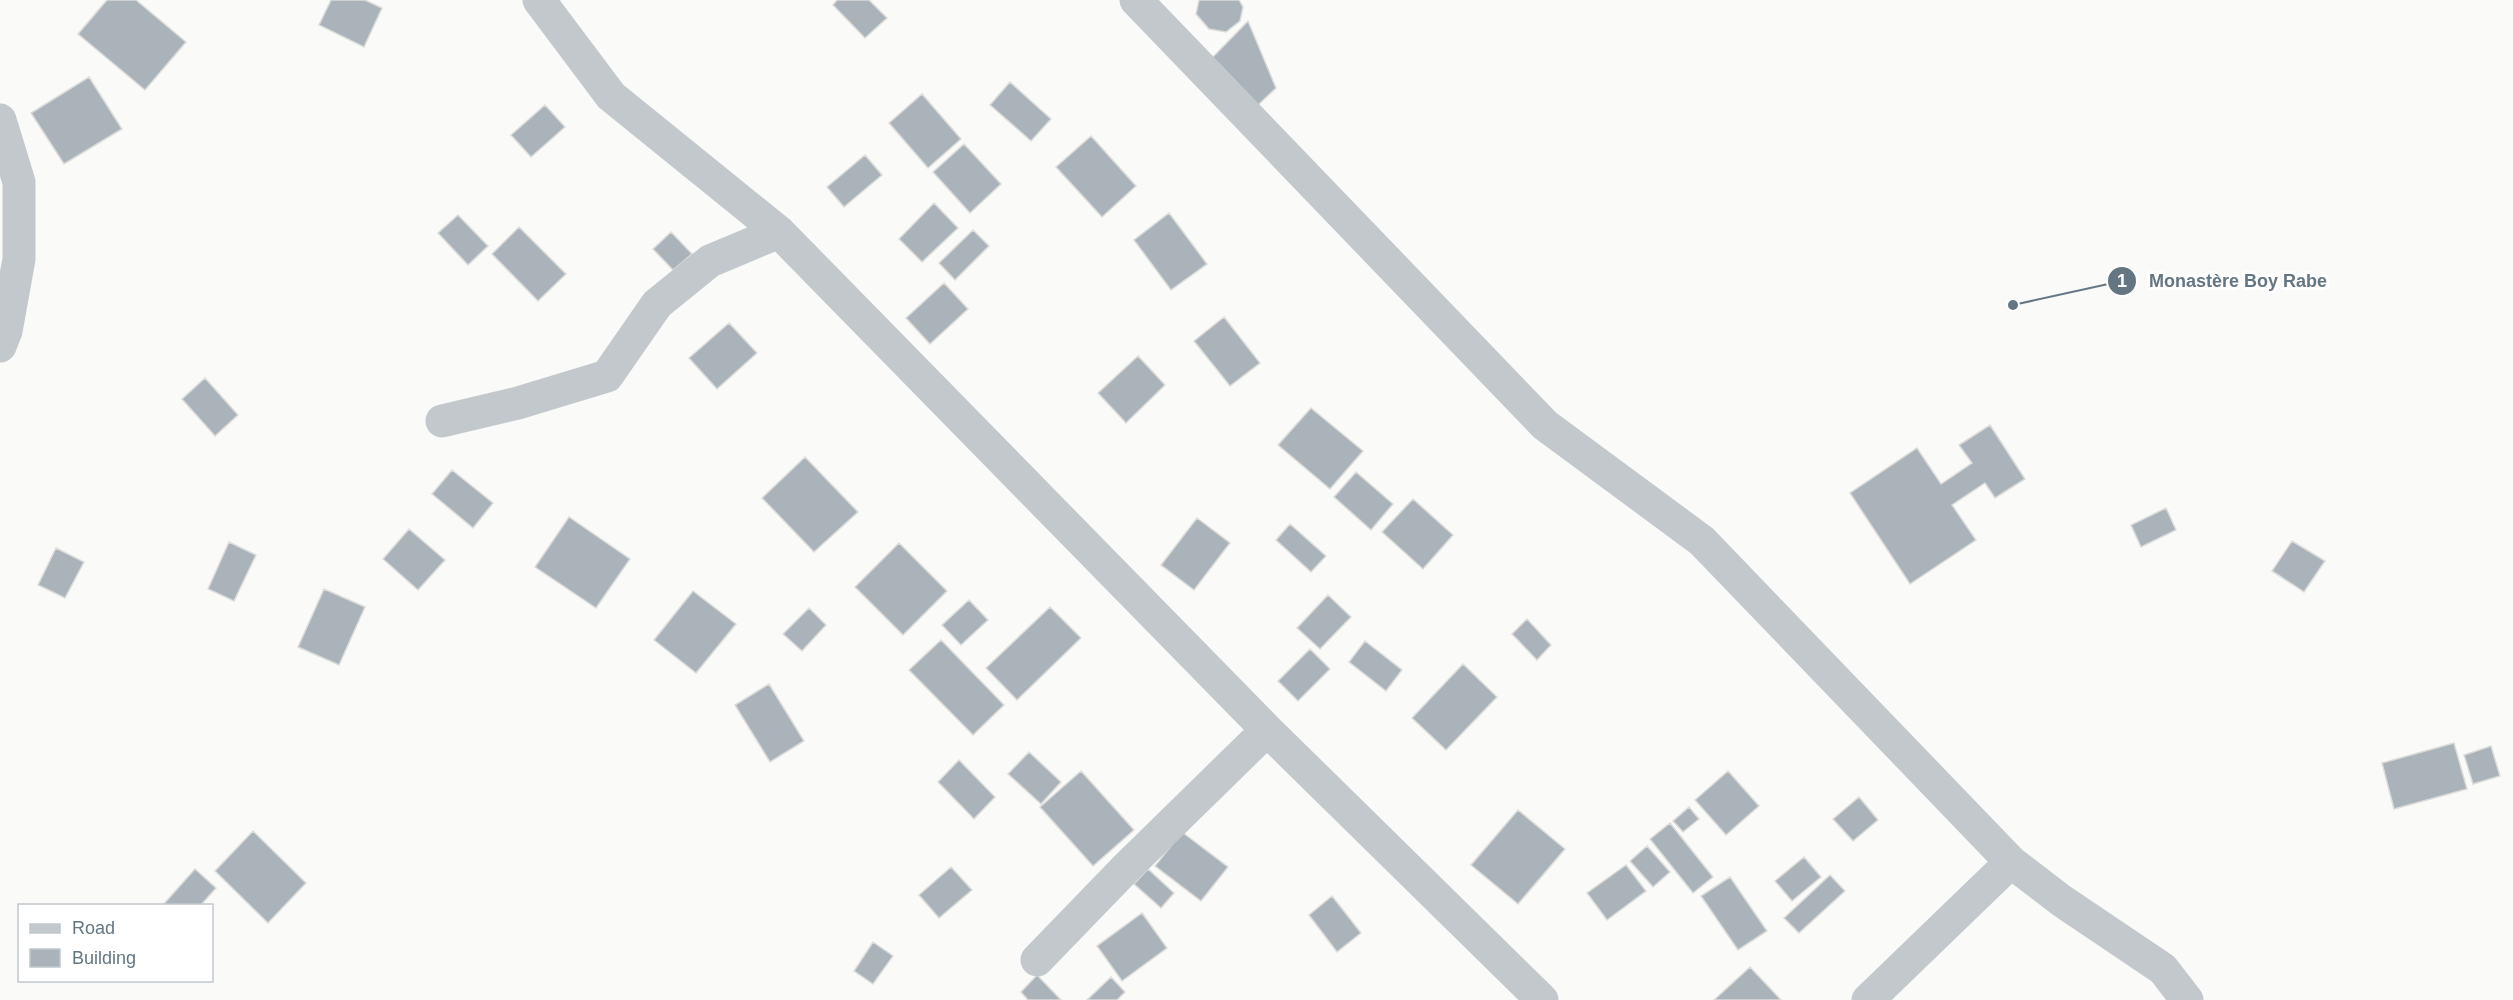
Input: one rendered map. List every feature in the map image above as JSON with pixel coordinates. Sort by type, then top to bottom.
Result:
[{"type":"street","points":[[538,0],[611,96],[779,232],[1267,730],[1542,1000]]},
{"type":"street","points":[[1136,0],[1545,425],[1702,540],[2011,862],[2062,901],[2163,969],[2187,1000]]},
{"type":"street","points":[[0,120],[19,182],[19,259],[6,331],[0,346]]},
{"type":"street","points":[[442,421],[518,403],[607,376],[657,304],[710,261],[779,232]]},
{"type":"street","points":[[1037,960],[1126,867],[1267,730]]},
{"type":"street","points":[[1869,1000],[2011,862]]},
{"type":"building","points":[[107,0],[136,0],[186,42],[145,90],[78,34]]},
{"type":"building","points":[[331,0],[365,0],[382,8],[364,47],[319,25]]},
{"type":"building","points":[[837,0],[869,0],[887,18],[865,38],[833,5]]},
{"type":"building","points":[[1199,0],[1239,0],[1243,7],[1240,21],[1226,32],[1209,29],[1196,14]]},
{"type":"building","points":[[1248,21],[1276,88],[1256,107],[1209,61]]},
{"type":"building","points":[[89,77],[122,129],[64,164],[31,113]]},
{"type":"building","points":[[1010,82],[1051,119],[1031,141],[990,105]]},
{"type":"building","points":[[922,94],[961,139],[928,168],[889,123]]},
{"type":"building","points":[[545,105],[565,127],[531,157],[511,135]]},
{"type":"building","points":[[1091,136],[1136,186],[1102,217],[1056,167]]},
{"type":"building","points":[[964,144],[1001,184],[970,213],[933,172]]},
{"type":"building","points":[[865,155],[882,175],[844,207],[827,187]]},
{"type":"building","points":[[934,203],[958,228],[922,262],[899,239]]},
{"type":"building","points":[[1169,213],[1207,264],[1171,290],[1134,240]]},
{"type":"building","points":[[458,215],[488,246],[468,265],[438,233]]},
{"type":"building","points":[[519,227],[566,274],[538,301],[492,254]]},
{"type":"building","points":[[973,230],[989,246],[955,280],[939,263]]},
{"type":"building","points":[[671,232],[692,254],[673,270],[653,249]]},
{"type":"building","points":[[944,283],[968,309],[930,344],[906,318]]},
{"type":"building","points":[[1224,317],[1260,363],[1230,386],[1194,341]]},
{"type":"building","points":[[729,323],[757,353],[717,389],[689,358]]},
{"type":"building","points":[[1138,356],[1165,385],[1126,423],[1098,393]]},
{"type":"building","points":[[205,378],[238,415],[215,436],[182,399]]},
{"type":"building","points":[[1311,408],[1363,451],[1330,489],[1278,445]]},
{"type":"building","points":[[1990,425],[2025,479],[1995,498],[1985,483],[1952,505],[1976,540],[1910,584],[1850,493],[1917,448],[1941,484],[1972,463],[1959,445]]},
{"type":"building","points":[[805,457],[858,512],[814,552],[762,498]]},
{"type":"building","points":[[452,470],[493,503],[473,528],[432,494]]},
{"type":"building","points":[[1356,472],[1393,504],[1371,530],[1334,497]]},
{"type":"building","points":[[1413,499],[1453,535],[1423,569],[1382,532]]},
{"type":"building","points":[[2166,508],[2176,530],[2141,547],[2131,525]]},
{"type":"building","points":[[569,517],[630,559],[596,608],[535,567]]},
{"type":"building","points":[[1197,518],[1230,543],[1194,590],[1161,565]]},
{"type":"building","points":[[1290,524],[1326,556],[1311,572],[1276,540]]},
{"type":"building","points":[[409,529],[445,560],[418,590],[383,559]]},
{"type":"building","points":[[2292,541],[2325,561],[2304,592],[2272,571]]},
{"type":"building","points":[[229,542],[256,555],[234,601],[208,589]]},
{"type":"building","points":[[899,543],[947,591],[903,635],[855,587]]},
{"type":"building","points":[[56,548],[84,562],[65,598],[38,585]]},
{"type":"building","points":[[324,589],[365,607],[339,665],[298,647]]},
{"type":"building","points":[[693,591],[736,624],[696,673],[654,640]]},
{"type":"building","points":[[1328,595],[1351,617],[1320,649],[1297,628]]},
{"type":"building","points":[[969,600],[988,620],[961,645],[942,625]]},
{"type":"building","points":[[1050,607],[1081,638],[1017,700],[986,668]]},
{"type":"building","points":[[809,608],[826,625],[802,651],[783,634]]},
{"type":"building","points":[[1527,619],[1551,645],[1537,660],[1512,634]]},
{"type":"building","points":[[941,640],[1004,705],[973,735],[909,670]]},
{"type":"building","points":[[1365,641],[1402,670],[1386,691],[1349,662]]},
{"type":"building","points":[[1310,649],[1330,669],[1298,701],[1278,681]]},
{"type":"building","points":[[1463,664],[1497,697],[1446,750],[1412,718]]},
{"type":"building","points":[[769,684],[804,741],[770,762],[735,705]]},
{"type":"building","points":[[2454,743],[2467,789],[2394,809],[2382,763]]},
{"type":"building","points":[[2491,746],[2500,776],[2473,784],[2464,755]]},
{"type":"building","points":[[1029,752],[1061,782],[1041,804],[1008,774]]},
{"type":"building","points":[[959,760],[995,797],[974,819],[938,782]]},
{"type":"building","points":[[1081,771],[1134,830],[1093,866],[1040,807]]},
{"type":"building","points":[[1728,771],[1759,806],[1726,835],[1695,800]]},
{"type":"building","points":[[1859,797],[1878,820],[1853,841],[1833,819]]},
{"type":"building","points":[[1689,807],[1699,819],[1683,832],[1673,821]]},
{"type":"building","points":[[1518,810],[1565,849],[1518,904],[1471,865]]},
{"type":"building","points":[[1670,823],[1713,877],[1693,893],[1650,839]]},
{"type":"building","points":[[253,831],[306,883],[268,923],[215,871]]},
{"type":"building","points":[[1182,832],[1228,867],[1201,901],[1155,866]]},
{"type":"building","points":[[1647,846],[1670,872],[1653,887],[1630,861]]},
{"type":"building","points":[[1804,857],[1821,877],[1792,901],[1775,881]]},
{"type":"building","points":[[1626,865],[1646,891],[1607,920],[1587,893]]},
{"type":"building","points":[[951,867],[972,890],[939,918],[919,895]]},
{"type":"building","points":[[195,869],[216,888],[202,904],[164,904]]},
{"type":"building","points":[[1148,869],[1174,893],[1161,908],[1134,884]]},
{"type":"building","points":[[1830,875],[1845,891],[1799,933],[1784,918]]},
{"type":"building","points":[[1730,877],[1767,931],[1738,950],[1701,896]]},
{"type":"building","points":[[1332,896],[1361,933],[1337,952],[1309,915]]},
{"type":"building","points":[[1142,913],[1167,948],[1122,981],[1097,946]]},
{"type":"building","points":[[873,942],[893,956],[873,984],[854,971]]},
{"type":"building","points":[[1750,967],[1781,1000],[1714,1000]]},
{"type":"building","points":[[1037,975],[1061,1000],[1028,1000],[1021,992]]},
{"type":"building","points":[[1111,977],[1125,992],[1117,1000],[1087,1000]]},
{"type":"place","name":"Monastère Boy Rabe","points":[[2013,305]]}]
